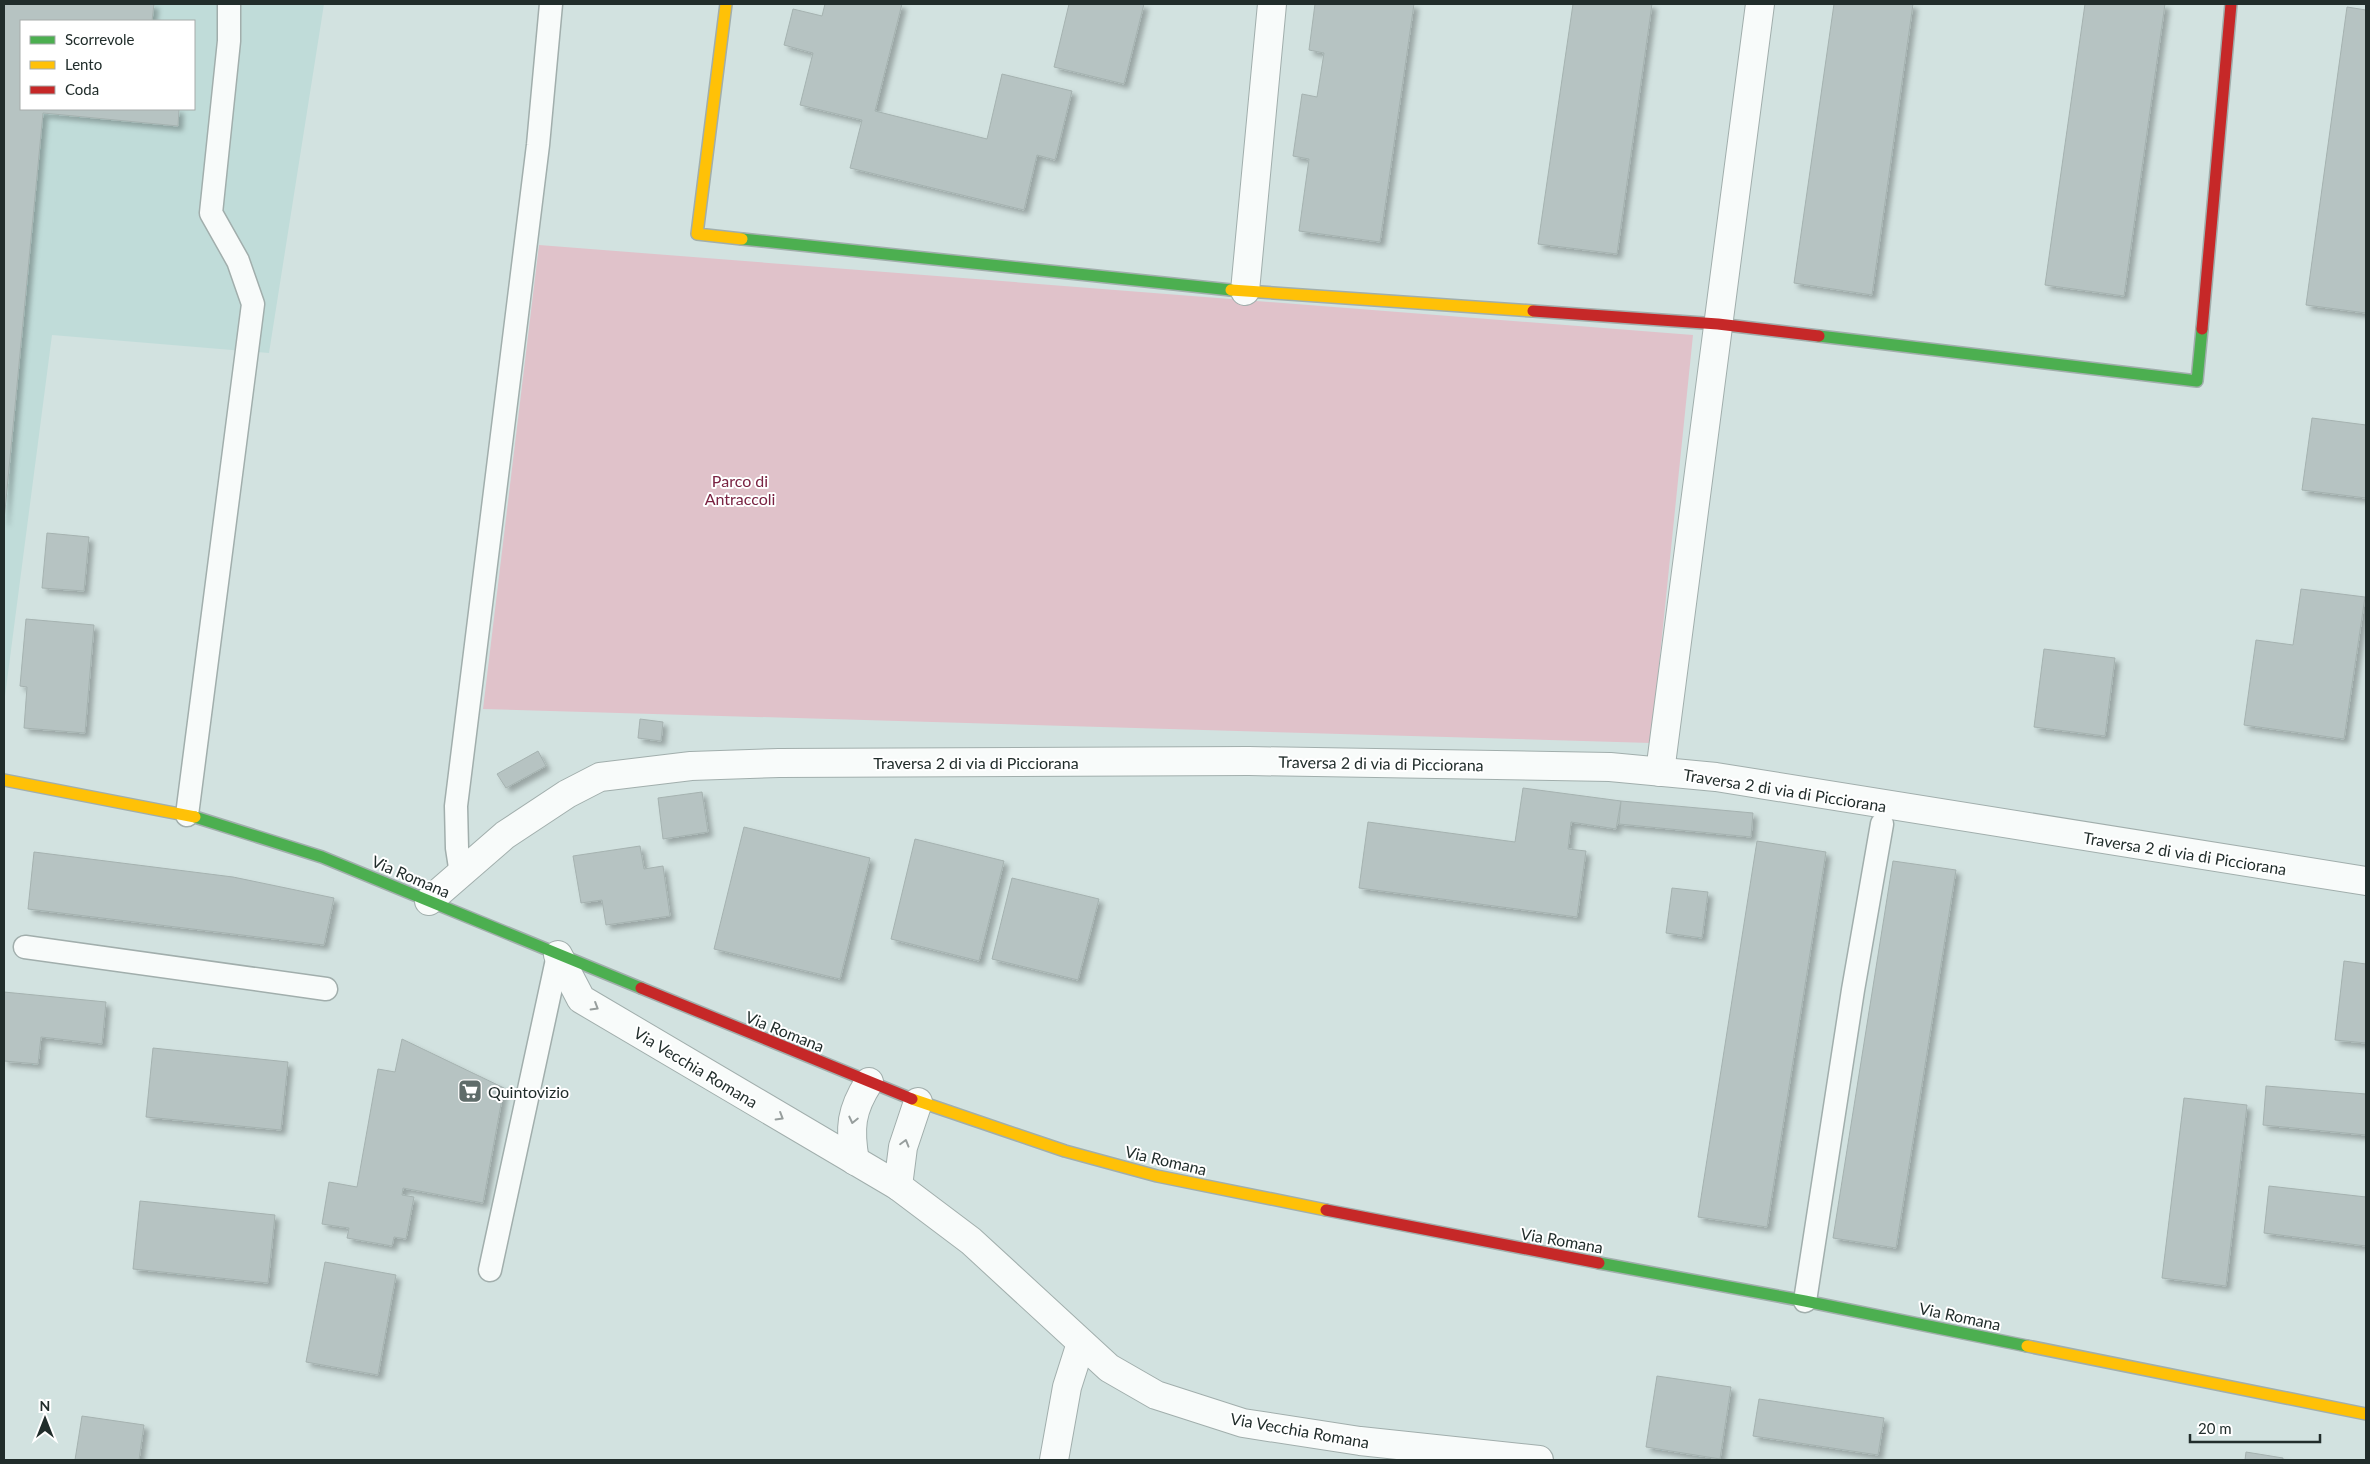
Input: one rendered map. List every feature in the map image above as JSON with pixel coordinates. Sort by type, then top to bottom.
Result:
[{"type":"main road","points":[[726,4],[697,234],[1245,290],[1718,324],[2197,381],[2231,4]]},
{"type":"main road","name":"Via Romana","points":[[4,780],[188,815],[322,857],[918,1102],[1039,1143],[1157,1176],[1516,1248],[1806,1300],[2366,1414]]},
{"type":"street","points":[[1245,290],[1272,4]]},
{"type":"street","points":[[1660,772],[1760,4]]},
{"type":"street","name":"Traversa 2 di via di Picciorana","points":[[429,901],[505,835],[567,794],[600,778],[691,766],[779,763],[1249,761],[1610,767],[1716,778],[2366,881]]},
{"type":"street","name":"Via Vecchia Romana","points":[[558,955],[581,999],[898,1186],[971,1241],[1109,1368],[1156,1394],[1243,1424],[1360,1441],[1539,1460]]},
{"type":"street","points":[[855,1161],[850,1136],[851,1122],[860,1096],[869,1082]]},
{"type":"street","points":[[898,1186],[903,1147],[918,1102]]},
{"type":"street","points":[[1054,1460],[1067,1387],[1081,1343]]},
{"type":"lane","points":[[188,815],[253,304],[238,261],[211,213],[229,41],[229,4]]},
{"type":"lane","points":[[461,874],[457,848],[456,806],[537,155],[551,4]]},
{"type":"lane","points":[[1806,1300],[1853,990],[1882,824]]},
{"type":"lane","points":[[25,947],[326,989]]},
{"type":"lane","points":[[490,1270],[558,955]]},
{"type":"shaded area","points":[[4,4],[324,4],[269,353],[52,335],[4,704]]},
{"type":"green space","name":"Parco di Antraccoli","points":[[539,245],[1693,335],[1651,743],[483,709]]},
{"type":"building","points":[[4,4],[154,4],[152,20],[20,20],[20,110],[179,110],[178,126],[43,113],[4,521]]},
{"type":"building","points":[[825,4],[902,4],[875,111],[987,139],[1002,74],[1072,91],[1055,160],[1037,155],[1024,210],[850,168],[862,120],[800,105],[813,53],[784,45],[793,9],[822,16]]},
{"type":"building","points":[[1069,4],[1144,4],[1124,84],[1054,67]]},
{"type":"building","points":[[1315,4],[1414,4],[1380,242],[1299,231],[1309,159],[1293,156],[1302,94],[1317,97],[1324,53],[1309,50]]},
{"type":"building","points":[[1573,4],[1652,4],[1617,254],[1538,244]]},
{"type":"building","points":[[1834,4],[1913,4],[1872,295],[1794,283]]},
{"type":"building","points":[[2085,4],[2165,4],[2124,296],[2045,285]]},
{"type":"building","points":[[2347,7],[2366,10],[2366,313],[2306,305]]},
{"type":"building","points":[[2312,418],[2366,425],[2366,498],[2302,490]]},
{"type":"building","points":[[47,533],[89,537],[84,591],[42,588]]},
{"type":"building","points":[[2301,589],[2365,597],[2344,739],[2244,725],[2256,640],[2293,645]]},
{"type":"building","points":[[26,619],[94,625],[85,733],[24,728],[27,687],[20,686]]},
{"type":"building","points":[[2044,649],[2115,658],[2105,736],[2034,727]]},
{"type":"building","points":[[640,719],[663,722],[661,741],[638,738]]},
{"type":"building","points":[[538,751],[546,766],[506,788],[497,774]]},
{"type":"building","points":[[1523,788],[1621,801],[1616,829],[1571,822],[1568,849],[1586,851],[1577,917],[1359,888],[1368,822],[1515,842]]},
{"type":"building","points":[[702,792],[708,832],[663,839],[658,798]]},
{"type":"building","points":[[1621,801],[1753,813],[1751,837],[1619,824]]},
{"type":"building","points":[[744,827],[870,858],[840,979],[714,949]]},
{"type":"building","points":[[915,839],[1004,861],[979,961],[891,939]]},
{"type":"building","points":[[1757,841],[1826,852],[1767,1227],[1698,1217]]},
{"type":"building","points":[[640,846],[644,869],[663,866],[670,916],[606,925],[602,900],[581,903],[573,856]]},
{"type":"building","points":[[34,852],[233,877],[334,898],[324,945],[28,909]]},
{"type":"building","points":[[1893,861],[1956,870],[1896,1248],[1833,1238]]},
{"type":"building","points":[[1012,878],[1099,899],[1078,980],[992,959]]},
{"type":"building","points":[[1672,888],[1708,892],[1702,938],[1666,933]]},
{"type":"building","points":[[2344,961],[2366,964],[2366,1043],[2335,1040]]},
{"type":"building","points":[[4,992],[106,1002],[102,1044],[41,1037],[38,1064],[4,1061]]},
{"type":"building","points":[[402,1039],[504,1088],[483,1203],[403,1188],[402,1195],[414,1197],[406,1239],[394,1237],[392,1246],[347,1238],[349,1228],[322,1224],[329,1182],[357,1187],[378,1069],[395,1072]]},
{"type":"building","points":[[153,1048],[288,1062],[281,1130],[146,1117]]},
{"type":"building","points":[[2266,1086],[2366,1094],[2366,1135],[2263,1125]]},
{"type":"building","points":[[2184,1098],[2247,1105],[2226,1286],[2162,1278]]},
{"type":"building","points":[[2269,1186],[2366,1197],[2366,1246],[2264,1233]]},
{"type":"building","points":[[140,1201],[275,1215],[268,1283],[133,1269]]},
{"type":"building","points":[[325,1262],[396,1275],[378,1375],[306,1362]]},
{"type":"building","points":[[1657,1376],[1731,1387],[1720,1459],[1646,1447]]},
{"type":"building","points":[[1759,1399],[1884,1418],[1878,1455],[1753,1436]]},
{"type":"building","points":[[82,1416],[144,1425],[139,1460],[75,1460]]},
{"type":"building","points":[[2246,1452],[2283,1458],[2283,1460],[2245,1460]]},
{"type":"traffic: fast","points":[[742,239],[1231,290]]},
{"type":"traffic: fast","points":[[1819,336],[2197,381],[2202,329]]},
{"type":"traffic: fast","points":[[195,817],[322,857],[641,988]]},
{"type":"traffic: fast","points":[[1599,1263],[1805,1301],[2027,1346]]},
{"type":"traffic: slow","points":[[726,4],[697,234],[742,239]]},
{"type":"traffic: slow","points":[[1231,290],[1533,311]]},
{"type":"traffic: slow","points":[[4,780],[195,817]]},
{"type":"traffic: slow","points":[[912,1099],[1065,1151],[1157,1176],[1326,1210]]},
{"type":"traffic: slow","points":[[2027,1346],[2366,1414]]},
{"type":"traffic: jam","points":[[2202,329],[2231,4]]},
{"type":"traffic: jam","points":[[1533,311],[1718,324],[1819,336]]},
{"type":"traffic: jam","points":[[641,988],[912,1099]]},
{"type":"traffic: jam","points":[[1326,1210],[1599,1263]]},
{"type":"place","name":"Quintovizio","points":[[470,1091]]}]
